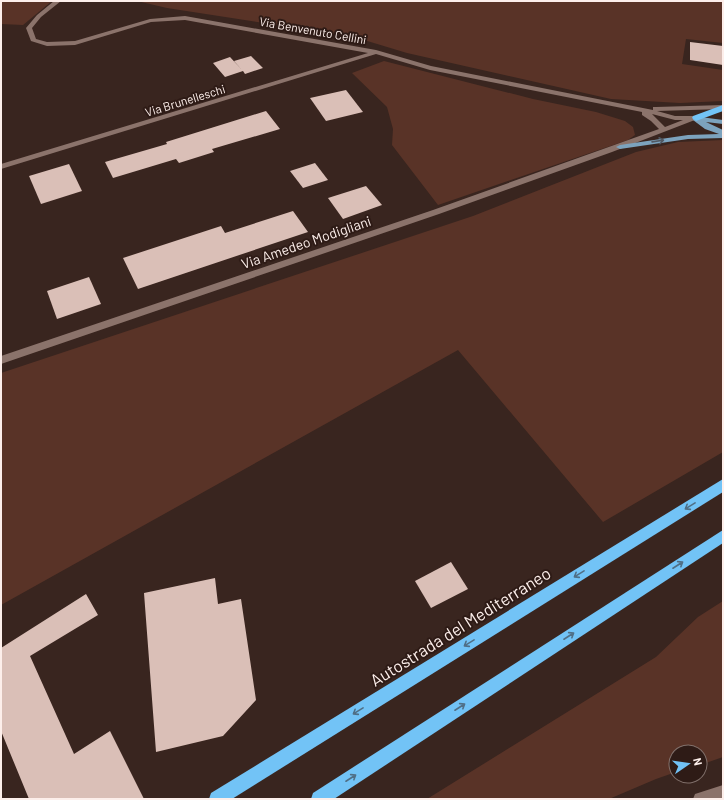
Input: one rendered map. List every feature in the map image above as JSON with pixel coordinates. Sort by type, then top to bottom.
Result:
[{"type":"highway","points":[[696,118],[723,107]]},
{"type":"highway","name":"Autostrada del Mediterraneo","points":[[217,799],[723,485]]},
{"type":"highway","points":[[319,799],[723,536]]},
{"type":"main road","points":[[696,118],[723,122]]},
{"type":"main road","points":[[696,118],[708,127],[723,133]]},
{"type":"main road","points":[[620,147],[688,137],[723,136]]},
{"type":"street","name":"Via Benvenuto Cellini","points":[[58,1],[39,16],[29,28],[34,40],[54,45],[90,39],[143,22],[161,18],[185,18],[376,52],[430,68],[640,109],[674,118],[696,118]]},
{"type":"street","name":"Via Brunelleschi","points":[[1,168],[376,52]]},
{"type":"street","name":"Via Benvenuto Cellini","points":[[640,109],[690,109],[723,107]]},
{"type":"street","name":"Via Benvenuto Cellini","points":[[640,109],[654,119],[664,130]]},
{"type":"street","name":"Via Amedeo Modigliani","points":[[1,360],[620,147],[696,118]]},
{"type":"street","points":[[700,799],[723,792]]},
{"type":"shaded area","points":[[1,1],[52,1],[23,25],[1,24]]},
{"type":"shaded area","points":[[137,1],[723,1],[723,43],[686,39],[682,64],[723,70],[723,101],[680,103],[611,99],[407,53],[354,37],[167,8]]},
{"type":"shaded area","points":[[384,61],[533,99],[596,112],[625,121],[633,127],[635,135],[628,140],[438,205],[392,145],[393,129],[387,107],[352,73]]},
{"type":"shaded area","points":[[723,140],[723,452],[603,522],[458,350],[1,605],[1,373],[473,216],[636,152],[678,142]]},
{"type":"shaded area","points":[[723,601],[723,757],[708,762],[708,744],[668,744],[668,775],[609,799],[427,799],[656,657],[698,617]]},
{"type":"building","points":[[690,42],[723,46],[723,65],[690,60]]},
{"type":"building","points":[[251,56],[263,68],[245,74],[243,71],[225,77],[213,63],[230,57],[242,70],[234,61]]},
{"type":"building","points":[[346,90],[363,112],[326,121],[310,98]]},
{"type":"building","points":[[266,111],[280,129],[212,149],[214,152],[179,163],[176,159],[113,178],[105,162],[167,144],[166,142]]},
{"type":"building","points":[[315,163],[328,180],[303,188],[290,171]]},
{"type":"building","points":[[69,164],[82,191],[41,204],[29,176]]},
{"type":"building","points":[[366,186],[382,205],[343,219],[328,198]]},
{"type":"building","points":[[293,211],[308,232],[138,289],[123,258],[221,226],[225,233]]},
{"type":"building","points":[[89,277],[101,304],[57,319],[47,291]]},
{"type":"building","points":[[451,562],[468,589],[431,608],[415,581]]},
{"type":"building","points":[[215,578],[218,604],[241,599],[256,700],[223,736],[156,752],[144,593]]},
{"type":"building","points":[[86,594],[98,615],[30,656],[74,754],[110,731],[144,799],[29,799],[1,731],[1,648]]}]
